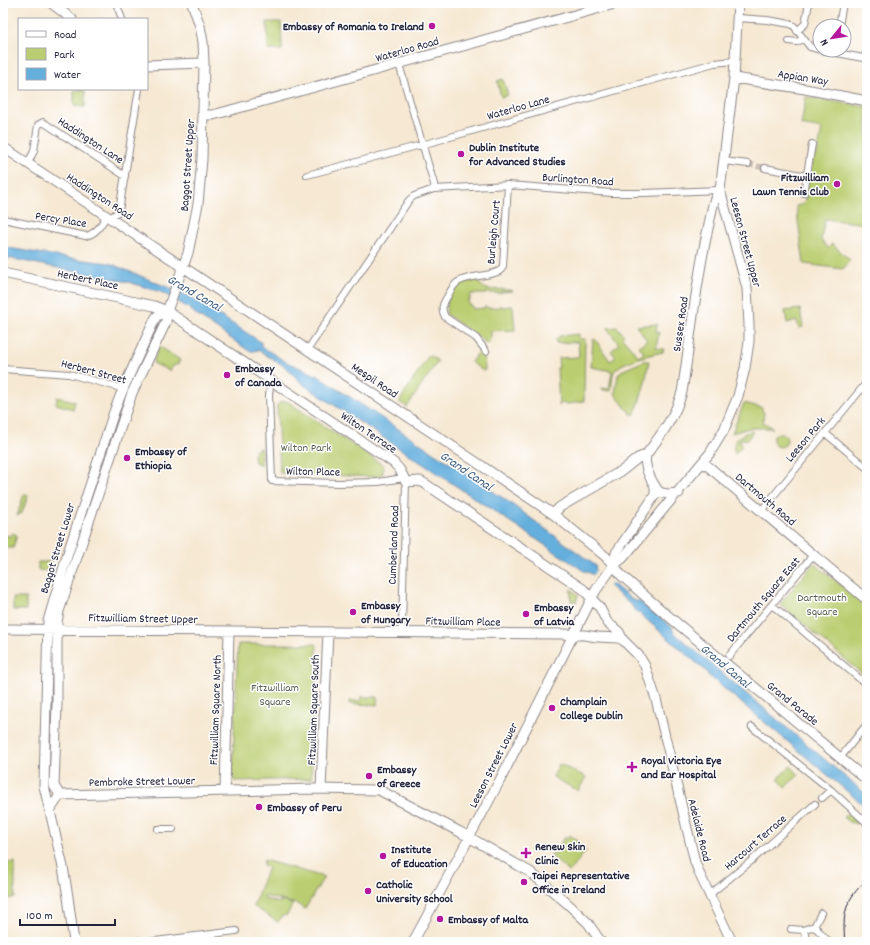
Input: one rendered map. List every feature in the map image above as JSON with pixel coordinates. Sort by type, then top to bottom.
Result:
[{"type":"main road","points":[[51,3],[71,18]]},
{"type":"main road","name":"Baggot Street Upper","points":[[183,266],[188,253],[198,204],[202,159],[204,63],[200,26],[192,3]]},
{"type":"main road","name":"Waterloo Road","points":[[202,116],[213,115],[618,3]]},
{"type":"main road","name":"Leeson Street Upper","points":[[611,568],[623,558],[679,493],[710,453],[724,430],[738,396],[745,368],[749,342],[749,307],[747,288],[720,190],[734,78],[738,3]]},
{"type":"main road","points":[[148,65],[204,63]]},
{"type":"main road","name":"Appian Way","points":[[734,78],[805,89],[867,101]]},
{"type":"main road","name":"Haddington Road","points":[[3,147],[183,266]]},
{"type":"main road","name":"Sussex Road","points":[[646,455],[662,434],[673,416],[682,392],[694,308],[710,219],[714,200],[720,190]]},
{"type":"main road","points":[[710,219],[728,216]]},
{"type":"main road","name":"Baggot Street Lower","points":[[60,795],[54,786],[59,612],[132,393],[166,322],[168,307],[183,266]]},
{"type":"main road","name":"Mespil Road","points":[[183,266],[553,514],[605,556],[611,568]]},
{"type":"main road","name":"Herbert Place","points":[[3,273],[154,306],[168,307]]},
{"type":"main road","name":"Baggot Street Lower","points":[[74,942],[68,897],[44,786],[47,629],[49,615],[114,412],[155,319],[168,307]]},
{"type":"main road","name":"Wilton Terrace","points":[[168,307],[272,383],[394,463],[400,470],[405,480]]},
{"type":"main road","points":[[553,514],[560,507],[623,470],[638,458],[646,455],[645,462],[647,469],[659,492],[674,494],[679,493]]},
{"type":"main road","name":"Dartmouth Road","points":[[703,462],[867,600]]},
{"type":"main road","points":[[623,470],[636,467],[647,469]]},
{"type":"main road","points":[[405,480],[420,481],[427,485],[563,576],[579,586],[595,593]]},
{"type":"main road","points":[[91,481],[102,484]]},
{"type":"main road","points":[[611,568],[616,553],[654,495],[655,486]]},
{"type":"main road","name":"Leeson Street Lower","points":[[413,942],[469,838],[595,593],[611,568]]},
{"type":"main road","name":"Grand Parade","points":[[611,568],[867,780]]},
{"type":"main road","name":"Adelaide Road","points":[[595,593],[607,622],[608,638]]},
{"type":"main road","name":"Adelaide Road","points":[[607,622],[619,632],[623,640],[639,656],[650,680],[695,862],[729,940]]},
{"type":"main road","name":"Fitzwilliam Street Upper","points":[[3,629],[328,632]]},
{"type":"main road","name":"Fitzwilliam Square North","points":[[225,791],[229,631]]},
{"type":"main road","name":"Fitzwilliam Place","points":[[328,632],[573,635]]},
{"type":"main road","name":"Fitzwilliam Square South","points":[[322,789],[328,632]]},
{"type":"main road","points":[[573,635],[623,640]]},
{"type":"main road","name":"Pembroke Street Lower","points":[[60,795],[322,789],[379,790],[530,872],[568,904],[592,927],[601,942]]},
{"type":"main road","points":[[50,810],[60,795]]},
{"type":"street","points":[[116,3],[122,18]]},
{"type":"street","points":[[797,31],[805,24],[809,3]]},
{"type":"street","points":[[840,18],[843,3]]},
{"type":"street","points":[[738,18],[767,20],[793,25],[803,39],[812,48]]},
{"type":"street","points":[[789,41],[797,42],[803,39]]},
{"type":"street","points":[[852,55],[863,58],[867,52]]},
{"type":"street","name":"Waterloo Lane","points":[[307,175],[422,145],[714,64],[735,61]]},
{"type":"street","points":[[399,64],[434,189]]},
{"type":"street","name":"Percy Place","points":[[3,219],[86,236],[93,234],[109,216],[119,211],[139,90]]},
{"type":"street","name":"Haddington Lane","points":[[28,163],[34,151],[38,126],[43,122],[125,176]]},
{"type":"street","points":[[804,193],[812,144]]},
{"type":"street","points":[[724,161],[748,164]]},
{"type":"street","points":[[765,168],[807,176]]},
{"type":"street","name":"Burlington Road","points":[[308,349],[410,200],[420,193],[434,189],[508,185],[644,193],[720,190]]},
{"type":"street","name":"Burleigh Court","points":[[486,350],[476,338],[445,317],[442,305],[449,292],[460,281],[501,270],[503,266],[508,185]]},
{"type":"street","name":"Herbert Street","points":[[3,369],[69,374],[123,389],[132,393]]},
{"type":"street","name":"Leeson Park","points":[[761,511],[867,382]]},
{"type":"street","name":"Wilton Place","points":[[272,383],[269,395],[272,481],[371,482],[405,480]]},
{"type":"street","points":[[825,433],[867,468]]},
{"type":"street","name":"Cumberland Road","points":[[401,633],[405,480]]},
{"type":"street","name":"Dartmouth Square East","points":[[729,656],[813,555]]},
{"type":"street","points":[[67,556],[78,556]]},
{"type":"street","points":[[772,605],[867,686]]},
{"type":"street","points":[[844,753],[867,724]]},
{"type":"street","points":[[752,728],[821,784],[831,790],[867,823]]},
{"type":"street","points":[[822,798],[831,790]]},
{"type":"street","name":"Harcourt Terrace","points":[[709,895],[750,862],[815,804]]},
{"type":"street","points":[[158,829],[173,829]]},
{"type":"street","points":[[814,927],[821,913]]},
{"type":"street","points":[[791,929],[803,930],[809,927],[814,927],[829,942]]},
{"type":"street","points":[[803,930],[809,942]]},
{"type":"street","points":[[147,942],[236,931]]},
{"type":"green space","points":[[267,22],[281,22],[282,50],[268,50]]},
{"type":"green space","points":[[503,79],[508,95],[501,97],[497,81]]},
{"type":"green space","points":[[74,90],[85,91],[85,107],[74,106]]},
{"type":"green space","name":"Fitzwilliam Lawn Tennis Club","points":[[806,97],[867,107],[867,224],[825,219],[821,240],[828,248],[832,244],[850,260],[843,269],[804,264],[796,206],[804,204],[813,154],[817,155],[822,129],[801,125]]},
{"type":"green space","points":[[477,280],[485,288],[513,291],[470,295],[470,300],[468,300],[469,305],[471,305],[473,309],[513,306],[515,330],[491,331],[491,337],[487,344],[447,315],[446,312],[449,299],[456,287],[470,281]]},
{"type":"green space","points":[[800,309],[803,327],[799,328],[797,321],[787,323],[785,311]]},
{"type":"green space","points":[[657,324],[656,332],[659,332],[656,348],[664,349],[663,352],[638,358],[620,366],[614,371],[611,391],[602,390],[602,388],[609,389],[612,371],[591,367],[593,340],[595,339],[610,361],[616,357],[611,351],[619,344],[607,328],[617,327],[624,335],[622,337],[639,357],[644,353],[639,346],[647,340],[636,326]]},
{"type":"green space","points":[[579,334],[579,339],[585,339],[584,401],[569,404],[562,403],[559,406],[557,368],[559,368],[558,358],[579,357],[578,342],[556,343],[556,339],[560,336]]},
{"type":"green space","points":[[159,346],[180,360],[178,364],[173,366],[170,371],[153,363]]},
{"type":"green space","points":[[482,347],[484,351],[485,370],[483,371],[471,362]]},
{"type":"green space","points":[[429,355],[438,361],[407,407],[399,402]]},
{"type":"green space","points":[[644,361],[649,361],[648,368],[634,415],[630,413],[615,393],[618,375],[621,371]]},
{"type":"green space","points":[[57,397],[75,401],[73,409],[56,404]]},
{"type":"green space","name":"Wilton Park","points":[[281,401],[288,402],[383,465],[383,474],[374,477],[280,473],[277,405]]},
{"type":"green space","points":[[744,403],[763,408],[761,410],[764,412],[763,422],[773,428],[749,428],[732,433]]},
{"type":"green space","points":[[752,431],[753,432],[747,440],[742,439],[739,441],[742,446],[735,454],[735,442],[740,436]]},
{"type":"green space","points":[[780,433],[785,435],[787,440],[785,445],[780,447],[775,445],[773,440],[775,435]]},
{"type":"green space","points":[[261,447],[261,465],[255,462],[253,456],[255,451]]},
{"type":"green space","points":[[24,494],[28,496],[22,513],[17,516]]},
{"type":"green space","points":[[12,533],[17,535],[13,548],[7,548],[3,542],[3,535],[11,536]]},
{"type":"green space","points":[[38,562],[51,562],[49,571],[38,570]]},
{"type":"green space","name":"Dartmouth Square","points":[[814,563],[867,607],[867,678],[780,604]]},
{"type":"green space","points":[[571,589],[578,595],[576,602],[571,601]]},
{"type":"green space","points":[[13,598],[26,598],[26,610],[13,610]]},
{"type":"green space","name":"Fitzwilliam Square","points":[[238,644],[316,644],[311,779],[234,781],[232,779]]},
{"type":"green space","points":[[361,697],[378,697],[377,705],[350,704],[350,701],[361,701]]},
{"type":"green space","points":[[559,764],[586,777],[578,791],[553,777]]},
{"type":"green space","points":[[791,766],[799,775],[785,787],[778,778]]},
{"type":"green space","points":[[847,813],[857,822],[856,824],[850,823],[843,817]]},
{"type":"green space","points":[[569,835],[573,837],[586,851],[569,872],[551,856],[552,853],[555,854],[564,837],[567,839]]},
{"type":"green space","points":[[264,860],[324,877],[305,909],[297,904],[264,896],[265,899],[279,903],[280,901],[293,904],[287,915],[282,916],[278,922],[253,906],[268,867],[263,865]]},
{"type":"green space","points":[[3,862],[15,862],[15,898],[3,899]]},
{"type":"water","points":[[3,247],[67,258],[109,263],[189,296],[261,342],[261,346],[286,362],[318,376],[506,500],[596,566],[595,569],[631,599],[639,601],[672,627],[673,632],[867,795],[867,808],[708,675],[707,672],[603,581],[591,573],[584,571],[304,385],[284,366],[258,350],[249,351],[187,307],[161,292],[128,282],[3,257]]},
{"type":"pier","points":[[598,568],[613,581],[608,587],[593,576]]},
{"type":"tunnel","points":[[748,164],[765,168]]},
{"type":"tram line","points":[[845,942],[844,923],[847,908],[854,894],[867,880]]},
{"type":"place","name":"Embassy of Romania to Ireland","points":[[432,26]]},
{"type":"place","name":"Dublin Institute for Advanced Studies","points":[[461,154]]},
{"type":"place","name":"Fitzwilliam Lawn Tennis Club","points":[[837,184]]},
{"type":"place","name":"Embassy of Canada","points":[[227,375]]},
{"type":"place","name":"Embassy of Ethiopia","points":[[127,458]]},
{"type":"place","name":"Embassy of Hungary","points":[[353,612]]},
{"type":"place","name":"Embassy of Latvia","points":[[526,614]]},
{"type":"place","name":"Champlain College Dublin","points":[[552,708]]},
{"type":"place","name":"Royal Victoria Eye and Ear Hospital","points":[[632,767]]},
{"type":"place","name":"Embassy of Greece","points":[[369,776]]},
{"type":"place","name":"Embassy of Peru","points":[[259,807]]},
{"type":"place","name":"Renew Skin Clinic","points":[[526,853]]},
{"type":"place","name":"Institute of Education","points":[[383,856]]},
{"type":"place","name":"Taipei Representative Office in Ireland","points":[[524,882]]},
{"type":"place","name":"Catholic University School","points":[[368,891]]},
{"type":"place","name":"Embassy of Malta","points":[[440,919]]},
{"type":"water label","name":"Grand Canal","points":[[195,292]]},
{"type":"water label","name":"Grand Canal","points":[[467,470]]},
{"type":"water label","name":"Grand Canal","points":[[726,665]]}]
